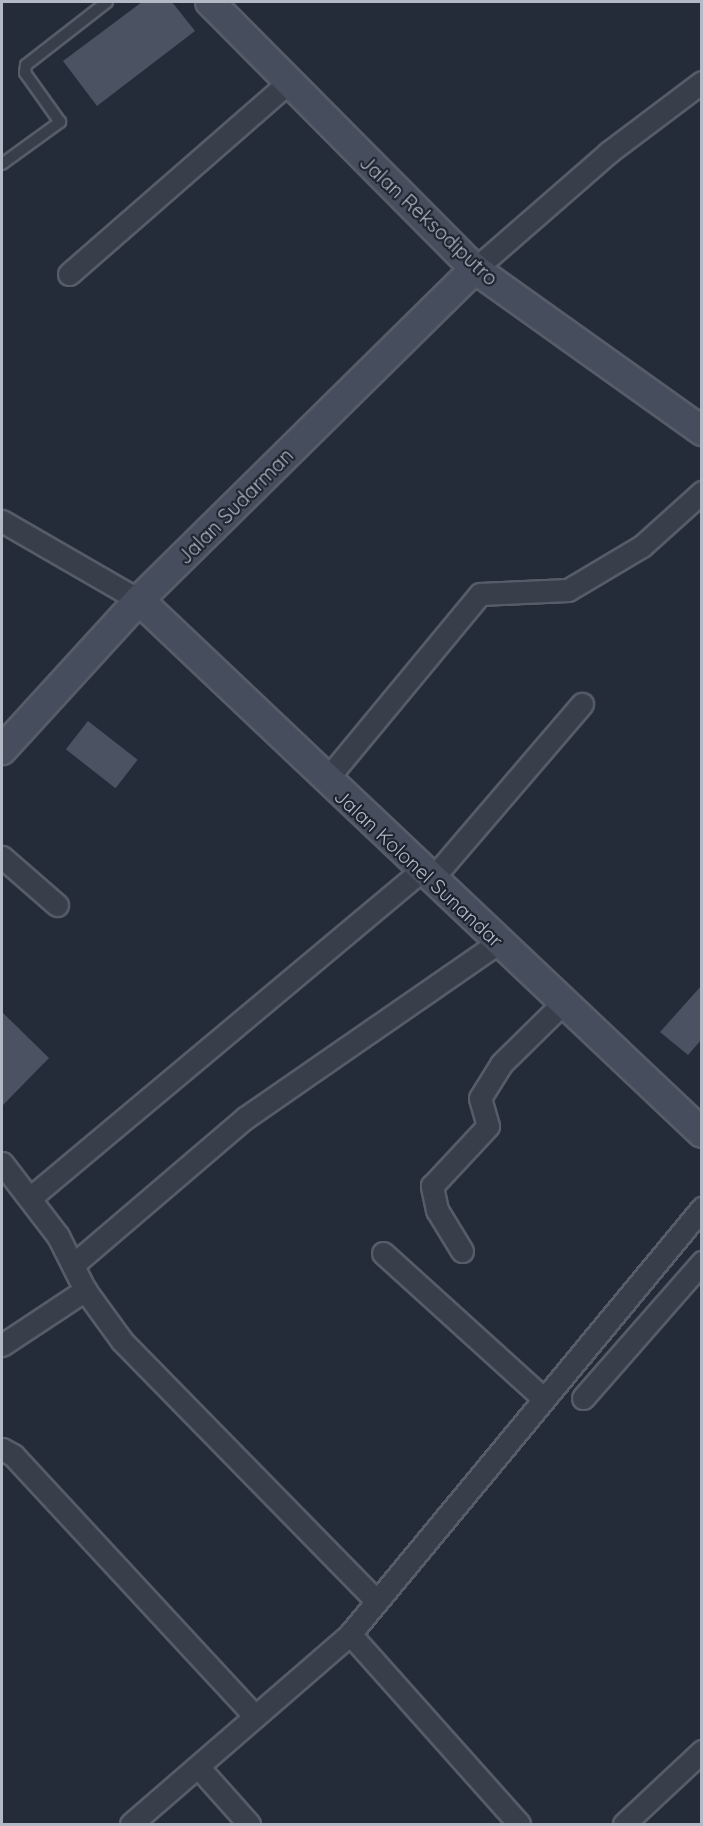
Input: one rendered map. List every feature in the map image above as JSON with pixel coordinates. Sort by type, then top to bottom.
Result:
[{"type":"street","name":"Jalan Reksodiputro","points":[[210,2],[333,129],[471,265],[699,424]]},
{"type":"street","points":[[471,265],[609,152],[702,82]]},
{"type":"street","points":[[69,274],[288,83]]},
{"type":"street","name":"Jalan Sudarman","points":[[2,750],[139,600],[471,265]]},
{"type":"street","points":[[326,780],[480,594],[568,590],[642,546],[702,492]]},
{"type":"street","points":[[2,521],[139,600]]},
{"type":"street","name":"Jalan Kolonel Sunandar","points":[[139,600],[498,943],[701,1130]]},
{"type":"street","points":[[30,1198],[426,875],[582,705]]},
{"type":"street","points":[[2,857],[57,905]]},
{"type":"street","points":[[74,1264],[245,1118],[498,943]]},
{"type":"street","points":[[462,1251],[437,1210],[432,1186],[488,1126],[480,1098],[501,1064],[563,1003]]},
{"type":"street","points":[[2,1163],[30,1198],[74,1264],[85,1290],[122,1341],[377,1601]]},
{"type":"street","points":[[131,1824],[200,1769],[255,1716],[350,1634],[702,1208]]},
{"type":"street","points":[[383,1253],[544,1400]]},
{"type":"street","points":[[583,1398],[702,1262]]},
{"type":"street","points":[[2,1345],[85,1290]]},
{"type":"street","points":[[586,1347],[610,1367]]},
{"type":"street","points":[[2,1449],[13,1455],[255,1716]]},
{"type":"street","points":[[350,1634],[519,1824]]},
{"type":"street","points":[[624,1824],[702,1750]]},
{"type":"street","points":[[200,1769],[249,1824]]},
{"type":"lane","points":[[2,164],[60,122],[25,73],[26,65],[107,2]]},
{"type":"building","points":[[142,2],[172,2],[195,31],[97,106],[63,61]]},
{"type":"building","points":[[88,721],[138,760],[115,788],[66,749]]},
{"type":"building","points":[[702,985],[702,1039],[688,1055],[660,1032]]},
{"type":"building","points":[[2,1012],[49,1058],[2,1106]]}]
